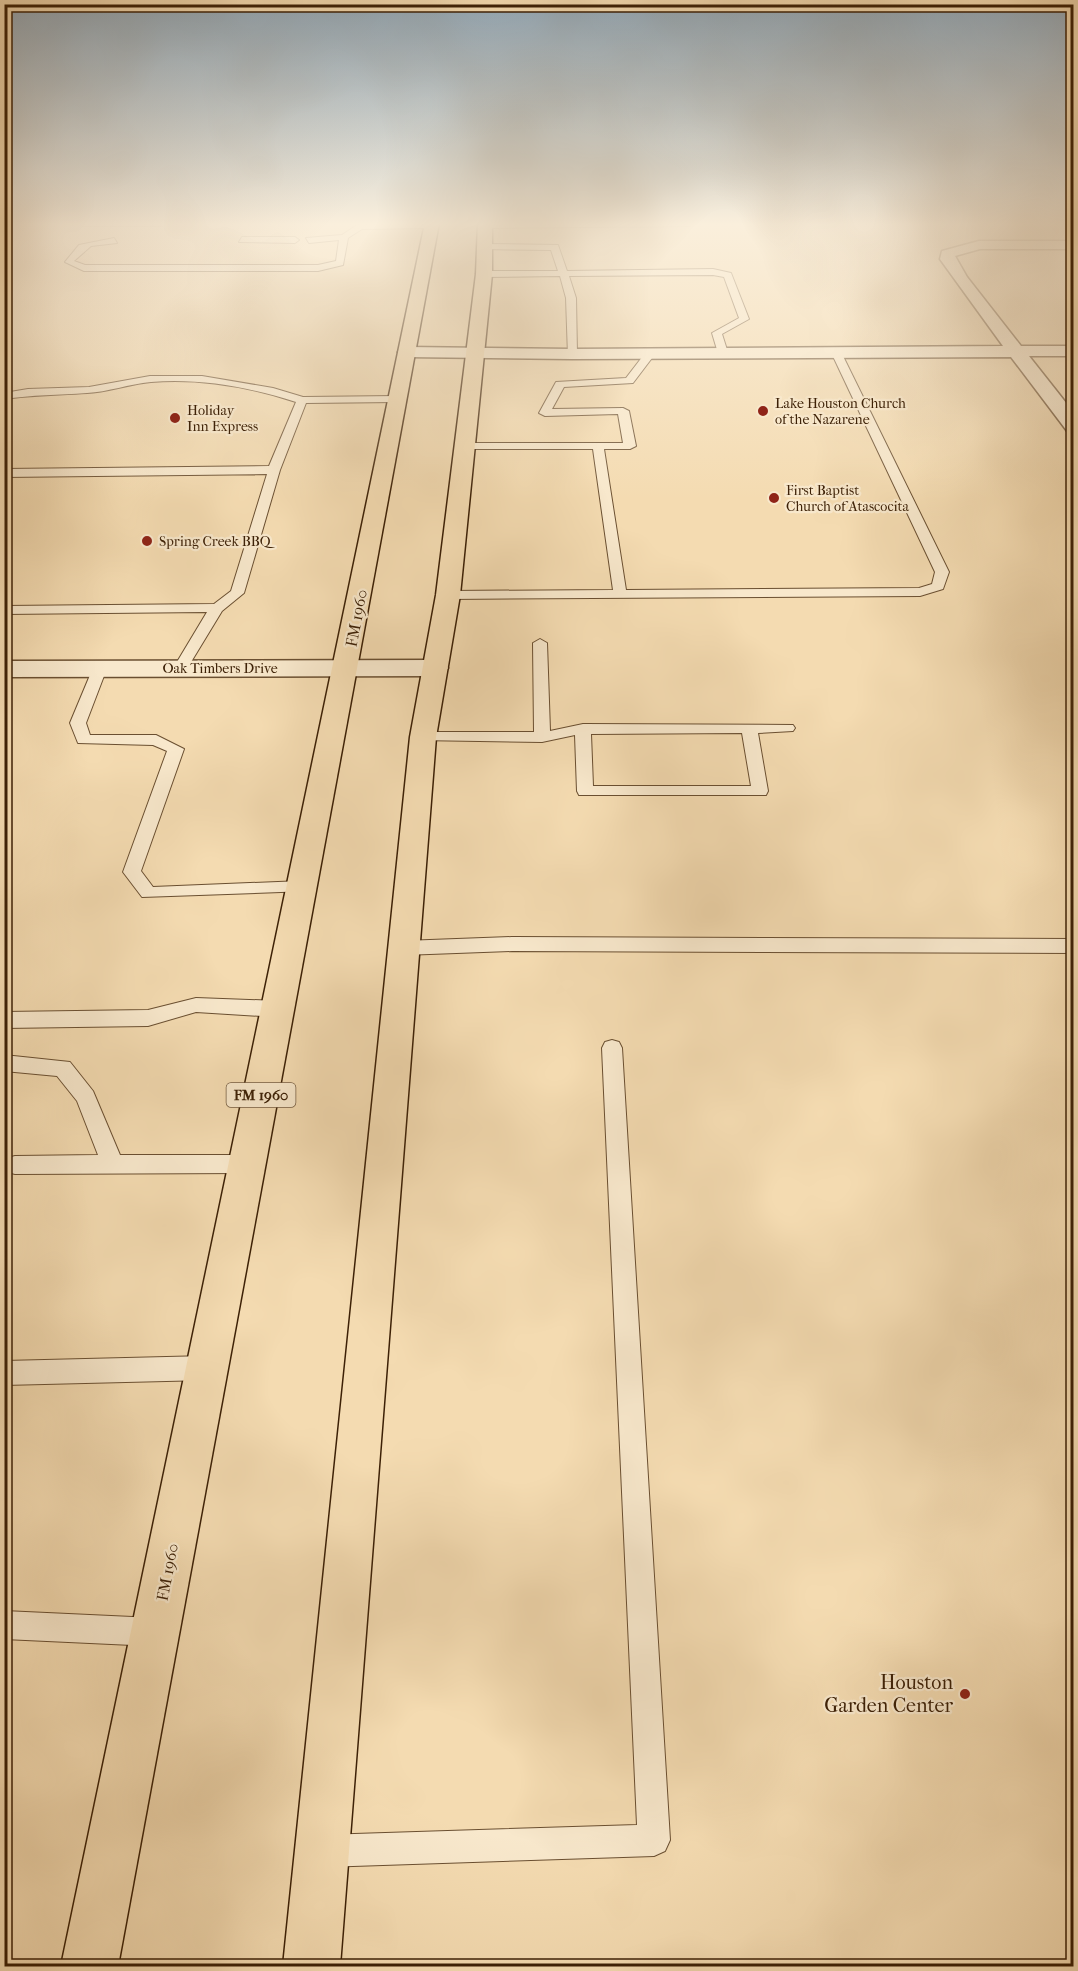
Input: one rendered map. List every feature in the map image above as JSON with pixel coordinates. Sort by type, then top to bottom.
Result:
[{"type":"main road","name":"FM 1960","points":[[89,1966],[414,315]]},
{"type":"main road","points":[[311,1966],[423,737],[447,595],[478,315]]},
{"type":"street","points":[[988,315],[1074,427]]},
{"type":"street","points":[[407,352],[650,354],[1074,351]]},
{"type":"street","name":"Oak Timbers Drive","points":[[4,669],[435,668]]},
{"type":"lane","points":[[571,315],[572,354]]},
{"type":"lane","points":[[723,353],[717,333],[744,319],[743,315]]},
{"type":"lane","points":[[447,595],[920,592],[938,586],[942,572],[836,352]]},
{"type":"lane","points":[[462,446],[630,446],[623,411],[545,413],[560,384],[629,381],[650,354]]},
{"type":"lane","points":[[4,396],[28,392],[89,390],[150,379],[202,379],[273,391],[302,400],[397,399]]},
{"type":"lane","points":[[181,667],[217,608],[237,593],[274,470],[302,400]]},
{"type":"lane","points":[[598,446],[620,594]]},
{"type":"lane","points":[[4,473],[274,470]]},
{"type":"lane","points":[[4,610],[217,608]]},
{"type":"lane","points":[[540,643],[542,737]]},
{"type":"lane","points":[[100,668],[78,723],[84,740],[156,740],[176,749],[132,872],[148,893],[303,887]]},
{"type":"lane","points":[[583,729],[585,791],[760,791],[748,729]]},
{"type":"lane","points":[[423,737],[542,737],[583,729],[787,729]]},
{"type":"lane","points":[[403,948],[512,944],[1074,946]]},
{"type":"lane","points":[[4,1020],[147,1018],[196,1005],[279,1009]]},
{"type":"lane","points":[[320,1851],[654,1840],[612,1048]]},
{"type":"lane","points":[[4,1063],[63,1068],[86,1097],[113,1164]]},
{"type":"lane","points":[[15,1165],[247,1164]]},
{"type":"lane","points":[[4,1373],[207,1368]]},
{"type":"lane","points":[[4,1625],[154,1632]]},
{"type":"place","name":"Lake Houston Church of the Nazarene","points":[[763,411]]},
{"type":"place","name":"Holiday Inn Express","points":[[175,418]]},
{"type":"place","name":"First Baptist Church of Atascocita","points":[[774,498]]},
{"type":"place","name":"Spring Creek BBQ","points":[[147,541]]},
{"type":"place","name":"Houston Garden Center","points":[[965,1694]]}]
